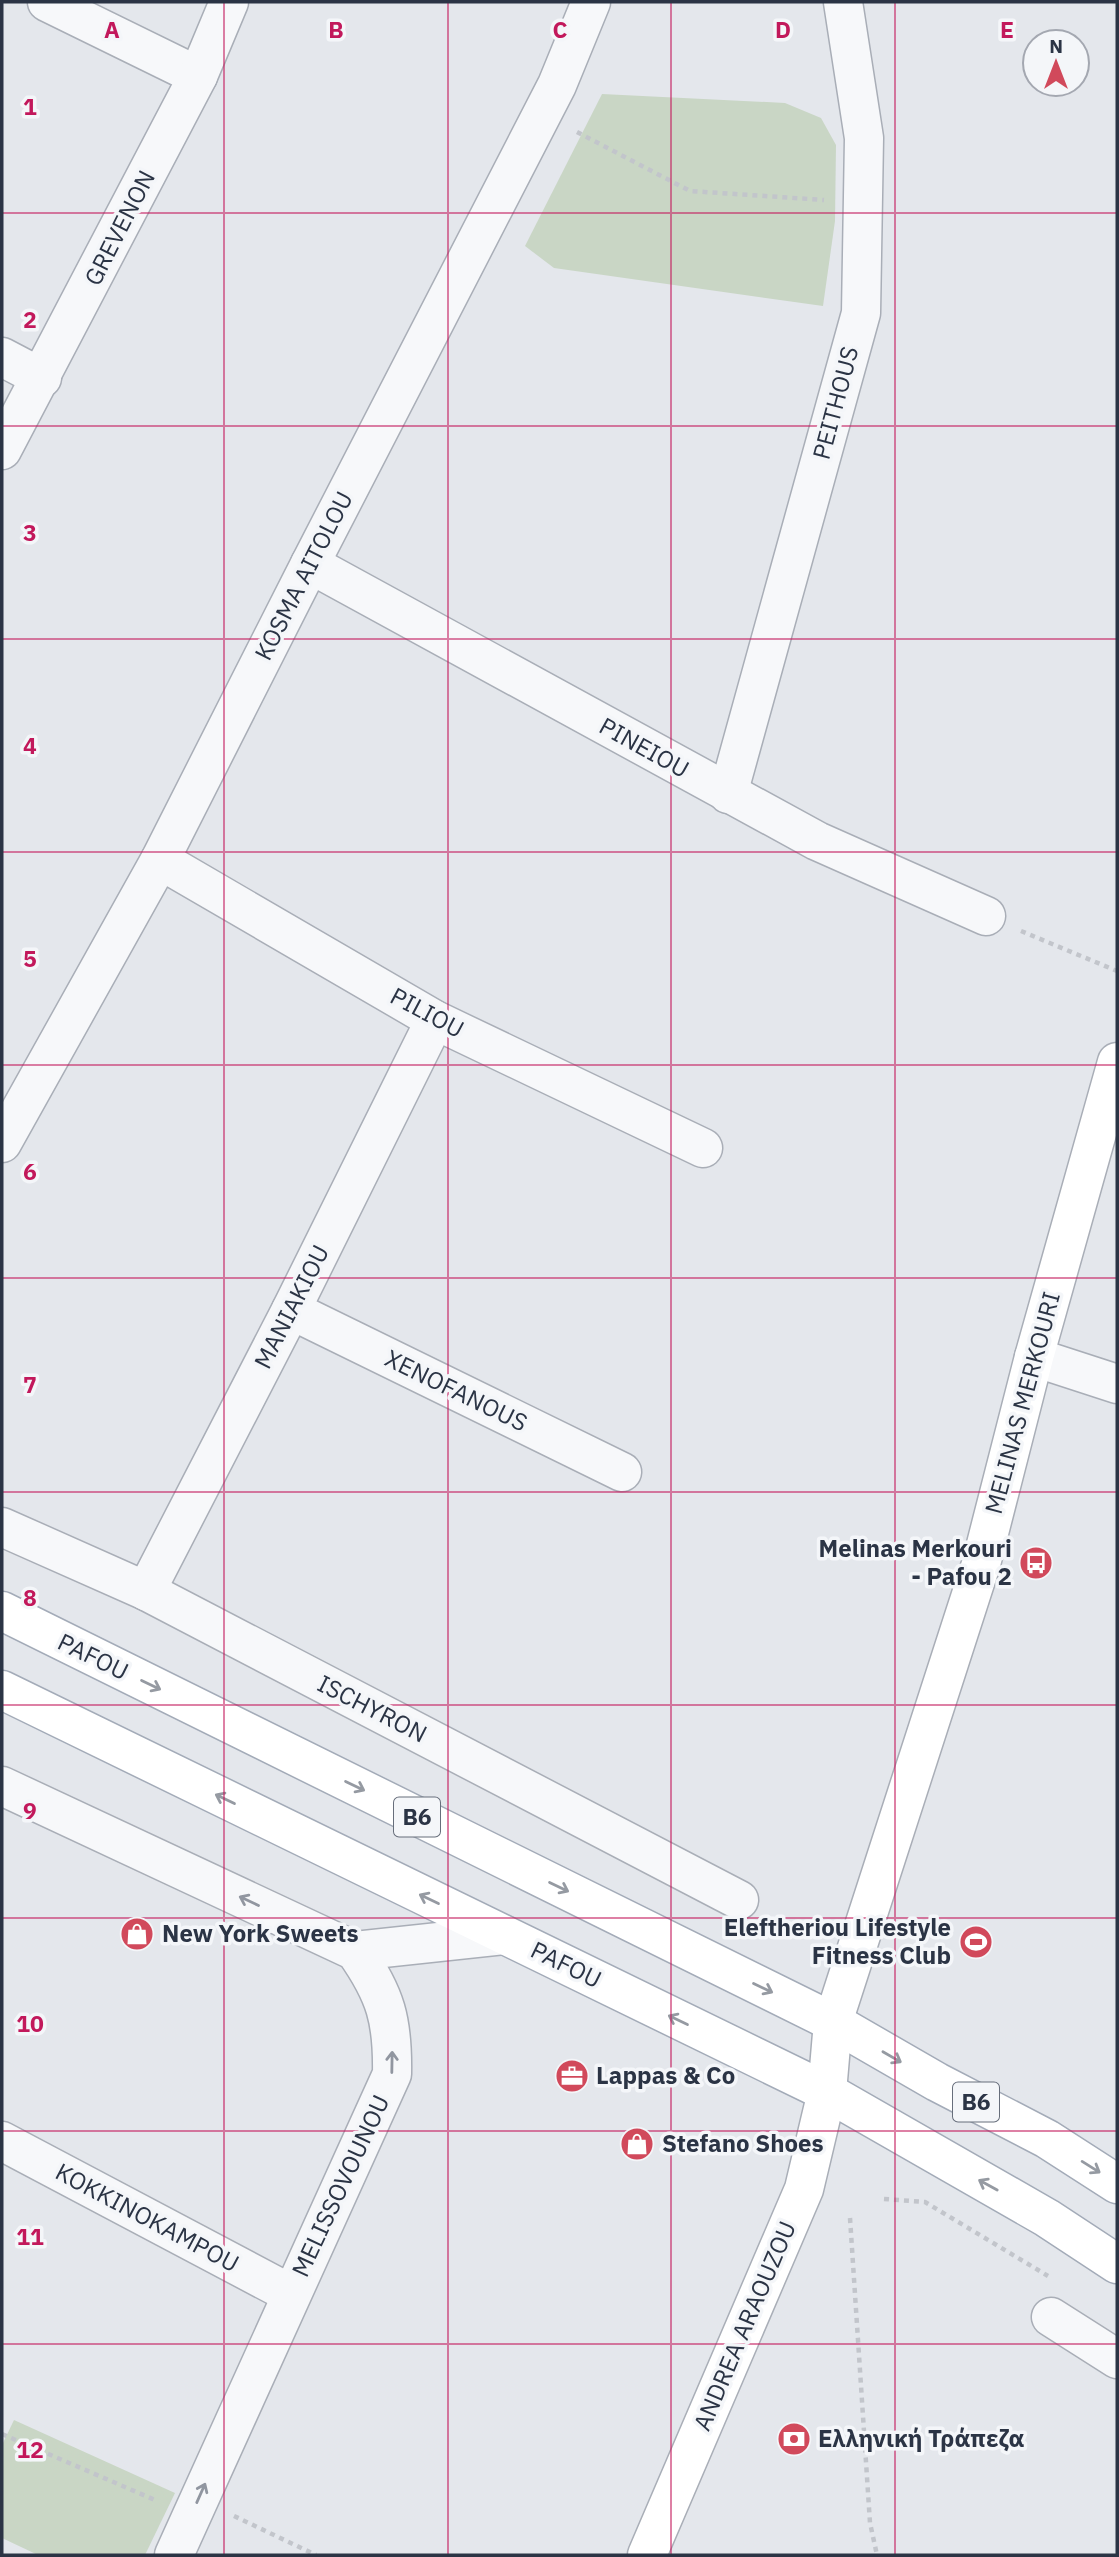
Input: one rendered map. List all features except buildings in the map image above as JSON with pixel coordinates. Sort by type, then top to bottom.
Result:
[{"type":"main road","name":"MELINAS MERKOURI","points":[[827,2092],[833,2022],[981,1564],[1034,1357],[1117,1062]]},
{"type":"main road","name":"PAFOU","points":[[2,1611],[833,2022],[937,2082],[1047,2139],[1117,2184]]},
{"type":"main road","name":"PAFOU","points":[[2,1690],[827,2092],[1047,2218],[1117,2264]]},
{"type":"main road","name":"ANDREA ARAOUZOU","points":[[648,2555],[804,2189],[827,2092]]},
{"type":"street","points":[[47,2],[198,76]]},
{"type":"street","name":"GREVENON","points":[[2,450],[198,76],[229,2]]},
{"type":"street","name":"KOSMA AITOLOU","points":[[3,1137],[160,860],[543,114],[591,2]]},
{"type":"street","name":"PEITHOUS","points":[[728,794],[860,313],[864,138],[843,2]]},
{"type":"street","points":[[2,357],[42,378]]},
{"type":"street","name":"PINEIOU","points":[[310,565],[817,841],[986,916]]},
{"type":"street","name":"PILIOU","points":[[160,860],[435,1020],[703,1148]]},
{"type":"street","name":"MANIAKIOU","points":[[146,1591],[291,1310],[435,1020]]},
{"type":"street","name":"XENOFANOUS","points":[[291,1310],[622,1472]]},
{"type":"street","points":[[1034,1357],[1117,1384]]},
{"type":"street","name":"ISCHYRON","points":[[2,1527],[146,1591],[738,1900]]},
{"type":"street","points":[[2,1786],[355,1951],[504,1935]]},
{"type":"street","name":"MELISSOVOUNOU","points":[[174,2555],[392,2074],[392,2042],[385,2006],[375,1979],[355,1951]]},
{"type":"street","name":"KOKKINOKAMPOU","points":[[2,2141],[291,2294]]},
{"type":"street","points":[[1051,2317],[1117,2359]]},
{"type":"path","points":[[543,114],[690,191],[863,203]]},
{"type":"path","points":[[986,916],[1117,971]]},
{"type":"path","points":[[884,2199],[925,2203],[1050,2277]]},
{"type":"path","points":[[850,2218],[870,2523],[877,2555]]},
{"type":"path","points":[[2,2434],[316,2555]]},
{"type":"green space","points":[[602,94],[785,103],[821,118],[836,145],[835,221],[823,306],[554,268],[525,246]]},
{"type":"green space","points":[[14,2420],[175,2493],[145,2555],[38,2555],[2,2538],[2,2445]]},
{"type":"place","name":"Melinas Merkouri - Pafou 2","points":[[1036,1563]]},
{"type":"place","name":"New York Sweets","points":[[137,1934]]},
{"type":"place","name":"Eleftheriou Lifestyle Fitness Club","points":[[976,1942]]},
{"type":"place","name":"Lappas & Co","points":[[572,2076]]},
{"type":"place","name":"Stefano Shoes","points":[[637,2144]]},
{"type":"place","name":"Ελληνική Τράπεζα","points":[[794,2439]]}]
